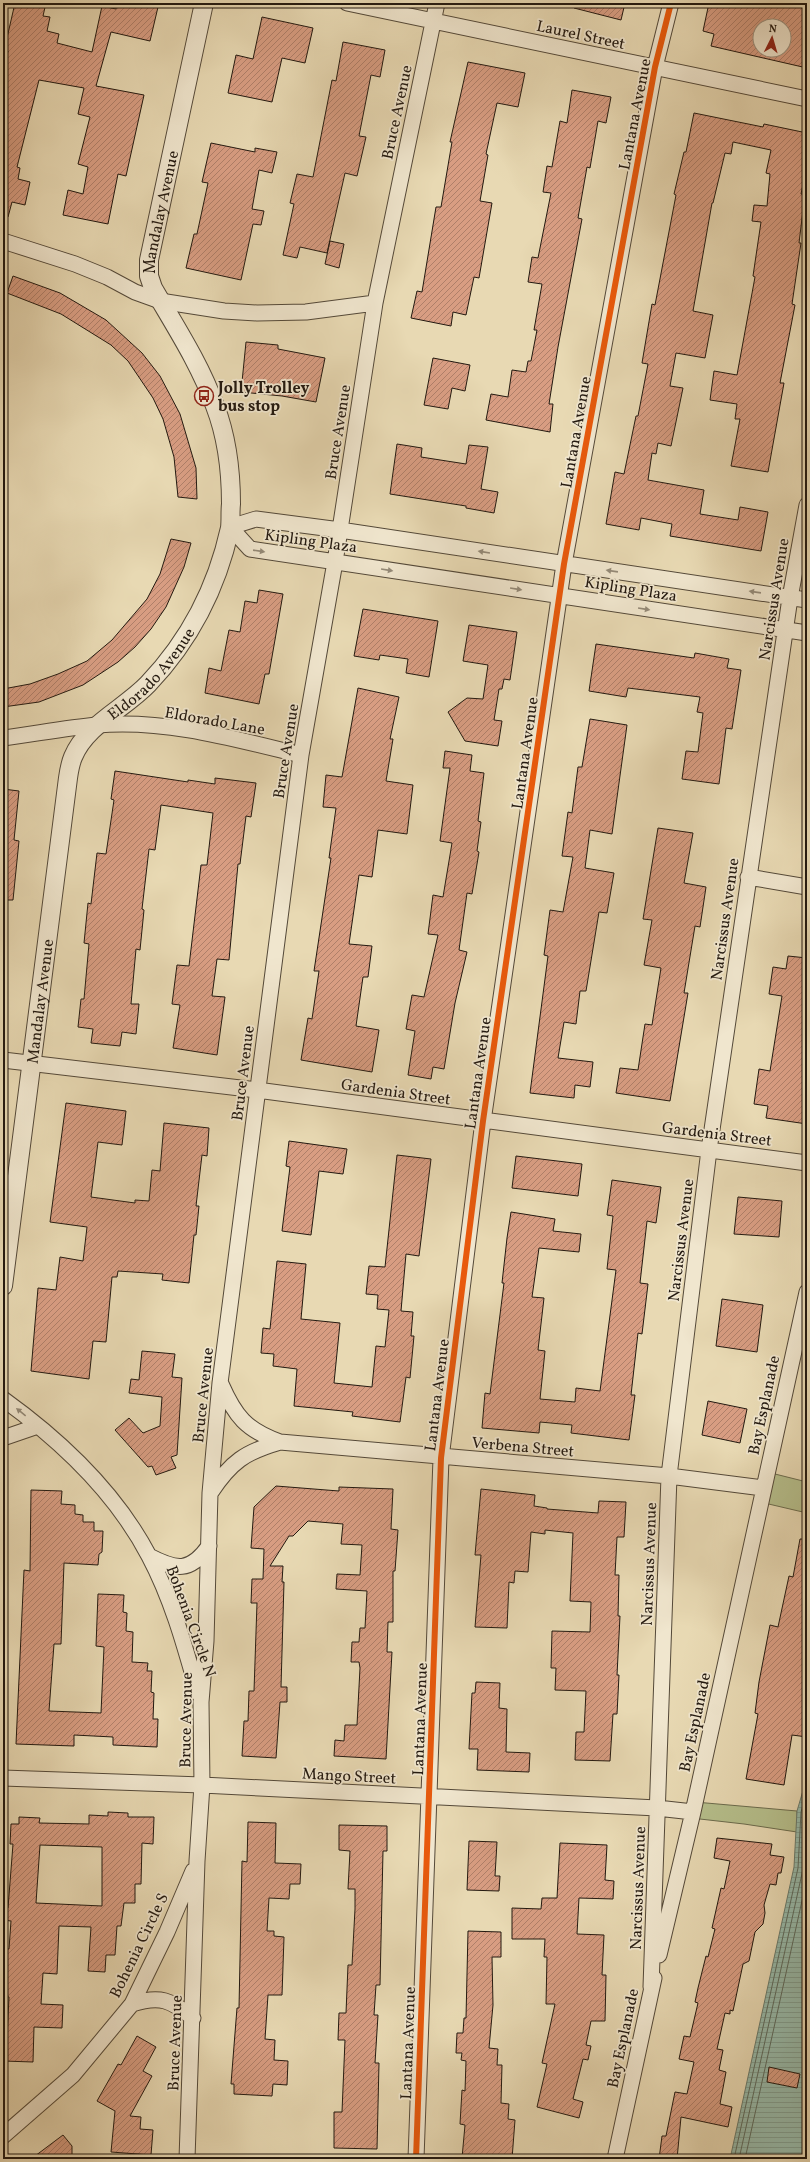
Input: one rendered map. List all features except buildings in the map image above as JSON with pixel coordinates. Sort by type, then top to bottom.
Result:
[{"type":"street","name":"Mandalay Avenue","points":[[204,3],[149,260],[149,276],[160,301],[201,373],[216,406],[227,444],[230,472],[230,527]]},
{"type":"street","name":"Laurel Street","points":[[347,3],[807,99]]},
{"type":"street","name":"Bruce Avenue","points":[[187,2159],[193,2018],[197,1861],[202,1785],[201,1702],[206,1641],[210,1493],[220,1383],[301,755],[335,562],[375,303],[437,3]]},
{"type":"street","name":"Lantana Avenue","points":[[416,2159],[441,1458],[483,1121],[564,564],[655,67],[670,3]]},
{"type":"street","points":[[3,241],[75,264],[107,277],[135,292],[160,301],[224,311],[257,313],[306,312],[375,303]]},
{"type":"street","name":"Narcissus Avenue","points":[[652,1987],[669,1476],[709,1150],[790,598],[807,505]]},
{"type":"street","name":"Kipling Plaza","points":[[807,600],[340,530],[256,519],[230,527],[250,549],[807,633]]},
{"type":"street","name":"Eldorado Avenue","points":[[3,738],[98,725],[120,709],[147,685],[176,652],[198,616],[213,585],[230,527]]},
{"type":"street","name":"Mandalay Avenue","points":[[3,1286],[68,778],[73,757],[82,741],[98,725]]},
{"type":"street","name":"Eldorado Lane","points":[[98,725],[170,728],[214,734],[301,755]]},
{"type":"street","points":[[748,877],[807,888]]},
{"type":"street","name":"Gardenia Street","points":[[3,1060],[257,1090],[807,1163]]},
{"type":"street","name":"Bay Esplanade","points":[[615,2159],[807,1292]]},
{"type":"street","name":"Verbena Street","points":[[220,1383],[230,1405],[243,1423],[261,1435],[280,1442],[441,1458],[669,1476],[763,1488]]},
{"type":"street","name":"Bohenia Circle N","points":[[3,1399],[38,1426],[99,1485],[127,1521],[149,1556],[175,1616],[201,1702]]},
{"type":"street","points":[[3,1438],[38,1426]]},
{"type":"street","name":"Verbena Street","points":[[210,1493],[224,1473],[240,1458],[257,1449],[280,1442]]},
{"type":"street","points":[[149,1556],[164,1564],[177,1566],[188,1565],[199,1560],[208,1546]]},
{"type":"street","name":"Mango Street","points":[[3,1778],[202,1785],[657,1808],[693,1812]]},
{"type":"street","name":"Bohenia Circle S","points":[[3,2136],[18,2125],[73,2075],[132,2004],[167,1932],[197,1861]]},
{"type":"street","points":[[132,2004],[148,1999],[164,1999],[179,2006],[193,2018]]},
{"type":"street","points":[[3,2120],[18,2125]]},
{"type":"green space","points":[[767,1472],[807,1482],[807,1513],[760,1502]]},
{"type":"green space","points":[[695,1802],[797,1811],[797,1832],[691,1818]]},
{"type":"water","points":[[807,1777],[807,2159],[730,2159],[794,1867],[797,1811]]},
{"type":"cycle path","points":[[416,2159],[441,1458],[483,1121],[564,564],[655,67],[671,3]]},
{"type":"place","name":"Jolly Trolley bus stop","points":[[204,396]]}]
